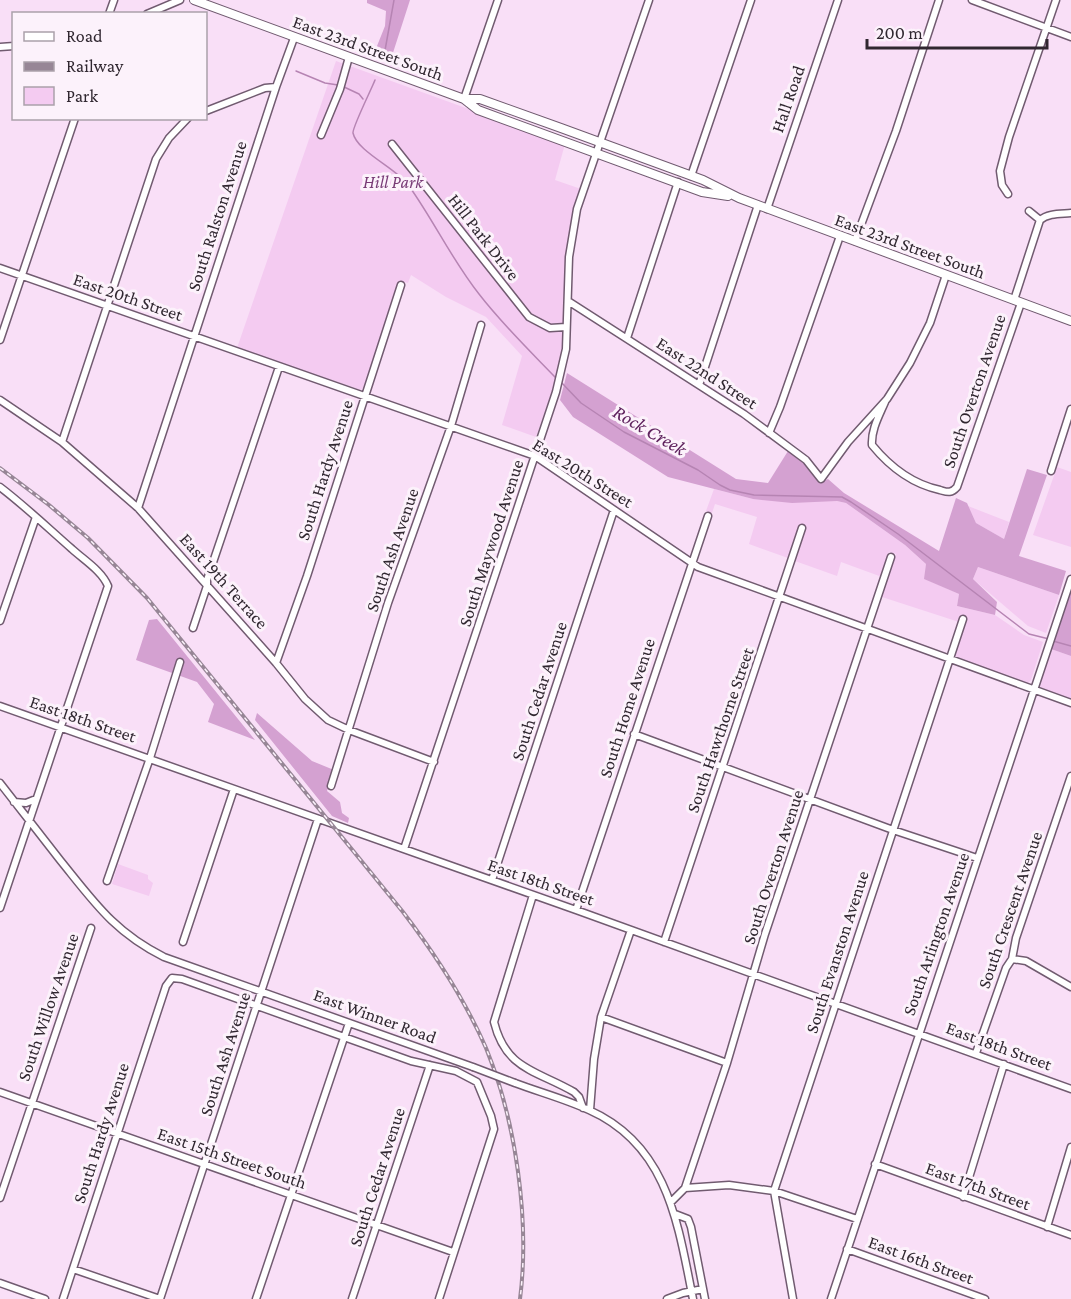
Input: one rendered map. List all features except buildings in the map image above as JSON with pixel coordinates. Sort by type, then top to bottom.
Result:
[{"type":"main road","name":"East 23rd Street South","points":[[194,0],[464,99],[478,110],[702,192],[739,198]]},
{"type":"main road","name":"East 23rd Street South","points":[[464,99],[480,99],[691,176],[767,209],[1071,321]]},
{"type":"street","points":[[152,12],[180,0]]},
{"type":"street","points":[[464,99],[498,0]]},
{"type":"street","name":"South Maywood Avenue","points":[[404,849],[556,392],[563,365],[568,301],[568,257],[577,209],[649,0]]},
{"type":"street","points":[[691,176],[751,0]]},
{"type":"street","name":"Hall Road","points":[[767,209],[838,0]]},
{"type":"street","points":[[855,241],[896,130],[939,0]]},
{"type":"street","points":[[972,0],[1071,37]]},
{"type":"street","points":[[1008,194],[1002,185],[1000,171],[1009,137],[1056,0]]},
{"type":"street","name":"South Ralston Avenue","points":[[138,508],[193,335],[294,38]]},
{"type":"street","points":[[321,135],[341,86],[349,57]]},
{"type":"street","points":[[207,111],[265,88],[276,87]]},
{"type":"street","points":[[0,340],[74,120]]},
{"type":"street","points":[[62,442],[156,159],[171,135],[186,120]]},
{"type":"street","name":"Hill Park Drive","points":[[392,144],[529,317],[550,328],[566,327]]},
{"type":"street","points":[[627,339],[678,182]]},
{"type":"street","points":[[699,385],[758,205]]},
{"type":"street","points":[[1029,211],[1040,220],[1044,216],[1071,213]]},
{"type":"street","name":"South Overton Avenue","points":[[887,399],[875,426],[872,445],[903,475],[915,482],[949,492],[955,489],[1017,301],[1040,220]]},
{"type":"street","points":[[769,433],[840,236]]},
{"type":"street","name":"East 20th Street","points":[[0,268],[535,456],[692,562],[716,574],[1071,703]]},
{"type":"street","points":[[887,399],[923,340],[946,275]]},
{"type":"street","name":"South Hardy Avenue","points":[[276,663],[307,576],[401,285]]},
{"type":"street","name":"East 22nd Street","points":[[568,301],[744,414],[806,460],[821,479],[861,426],[887,399]]},
{"type":"street","name":"South Ash Avenue","points":[[331,786],[388,603],[451,426],[482,324]]},
{"type":"street","points":[[193,628],[279,367]]},
{"type":"street","name":"East 19th Terrace","points":[[0,400],[62,442],[138,508],[276,663],[305,699],[328,720],[434,762]]},
{"type":"street","points":[[1051,471],[1071,410]]},
{"type":"street","points":[[0,487],[105,579],[108,588],[0,908]]},
{"type":"street","name":"South Cedar Avenue","points":[[492,880],[614,510]]},
{"type":"street","name":"South Home Avenue","points":[[576,910],[708,516]]},
{"type":"street","points":[[0,621],[36,517]]},
{"type":"street","name":"South Hawthorne Street","points":[[664,942],[802,528]]},
{"type":"street","name":"South Overton Avenue","points":[[685,1188],[727,1064],[765,934],[891,557]]},
{"type":"street","name":"South Arlington Avenue","points":[[831,1299],[1071,579]]},
{"type":"street","name":"South Evanston Avenue","points":[[794,1299],[774,1191],[963,619]]},
{"type":"street","points":[[107,881],[150,758],[180,662]]},
{"type":"street","name":"East 18th Street","points":[[0,706],[976,1053],[1071,1089]]},
{"type":"street","points":[[634,734],[893,830],[977,858]]},
{"type":"street","name":"South Crescent Avenue","points":[[976,1053],[1006,968],[1012,959],[1016,938],[1071,776]]},
{"type":"street","name":"East Winner Road","points":[[0,783],[104,914],[129,937],[164,957],[587,1109],[618,1127],[640,1148],[660,1175],[675,1214],[693,1299]]},
{"type":"street","points":[[183,942],[234,789]]},
{"type":"street","points":[[14,802],[26,803],[36,799]]},
{"type":"street","name":"South Ash Avenue","points":[[160,1299],[318,819]]},
{"type":"street","points":[[533,895],[494,1022],[503,1047],[509,1056],[574,1092],[587,1109]]},
{"type":"street","name":"South Willow Avenue","points":[[0,1198],[91,928]]},
{"type":"street","points":[[587,1109],[601,1017],[631,930]]},
{"type":"street","points":[[1012,959],[1026,961],[1071,987]]},
{"type":"street","name":"South Hardy Avenue","points":[[63,1299],[166,986],[172,978],[182,979],[255,1005]]},
{"type":"street","points":[[255,1005],[411,1061],[456,1071],[477,1082],[494,1129],[439,1299]]},
{"type":"street","points":[[601,1017],[727,1064]]},
{"type":"street","points":[[256,1299],[349,1023]]},
{"type":"street","points":[[963,1197],[1004,1064]]},
{"type":"street","name":"South Cedar Avenue","points":[[352,1299],[430,1065]]},
{"type":"street","name":"East 15th Street South","points":[[0,1092],[453,1252]]},
{"type":"street","points":[[1047,1227],[1071,1147]]},
{"type":"street","name":"East 17th Street","points":[[875,1164],[1071,1235]]},
{"type":"street","points":[[1062,1173],[1071,1172]]},
{"type":"street","name":"East 16th Street","points":[[685,1188],[729,1185],[774,1191],[857,1219]]},
{"type":"street","points":[[671,1202],[685,1188]]},
{"type":"street","points":[[675,1214],[688,1219],[691,1227],[705,1299]]},
{"type":"street","name":"East 16th Street","points":[[847,1250],[985,1299]]},
{"type":"street","points":[[73,1269],[160,1299]]},
{"type":"street","points":[[0,1283],[45,1299]]},
{"type":"street","points":[[667,1299],[703,1288]]},
{"type":"green space","name":"Hill Park","points":[[336,61],[565,144],[555,180],[581,189],[568,243],[562,349],[553,388],[536,437],[502,425],[522,356],[486,317],[446,297],[411,275],[408,283],[400,281],[361,390],[237,348]]},
{"type":"green space","points":[[1057,467],[1071,472],[1071,547],[1033,535]]},
{"type":"green space","points":[[714,489],[753,499],[846,503],[905,545],[926,564],[925,579],[959,594],[957,606],[995,615],[1024,635],[1043,642],[1031,680],[1028,683],[1023,682],[957,659],[955,655],[966,616],[961,615],[959,622],[882,597],[896,554],[889,552],[882,577],[841,562],[837,576],[795,561],[806,526],[800,524],[788,558],[749,544],[757,517],[715,504],[712,513],[706,511]]},
{"type":"green space","points":[[968,506],[1009,522],[1004,539],[976,523]]},
{"type":"green space","points":[[978,567],[1059,595],[1046,633],[1028,626],[973,579]]},
{"type":"green space","points":[[1051,649],[1071,656],[1071,700],[1041,690],[1038,685]]},
{"type":"green space","points":[[118,864],[148,875],[148,879],[153,883],[149,896],[112,884]]},
{"type":"shaded area","points":[[367,0],[410,0],[390,62],[373,56],[385,26],[386,11],[367,3]]},
{"type":"shaded area","points":[[567,373],[736,479],[768,483],[788,451],[803,463],[819,483],[828,479],[844,493],[939,551],[956,498],[967,503],[976,523],[1004,539],[1027,469],[1047,475],[1019,556],[1066,571],[1059,595],[978,567],[973,579],[997,602],[995,615],[957,606],[959,594],[924,579],[926,564],[905,545],[846,503],[837,501],[792,503],[753,499],[668,477],[573,417],[560,400]]},
{"type":"shaded area","points":[[1071,590],[1071,656],[1051,649]]},
{"type":"shaded area","points":[[157,619],[255,740],[208,722],[214,704],[197,682],[136,660],[149,620]]},
{"type":"shaded area","points":[[257,713],[312,761],[334,770],[327,791],[340,802],[342,813],[349,818],[348,823],[332,816],[255,720]]},
{"type":"waterway","name":"Rock Creek","points":[[384,56],[394,0]]},
{"type":"waterway","points":[[296,71],[325,83],[338,85]]},
{"type":"waterway","name":"Rock Creek","points":[[375,80],[353,133],[356,140],[404,180],[479,294],[556,378]]},
{"type":"waterway","points":[[342,86],[359,94],[363,99]]},
{"type":"waterway","name":"Rock Creek","points":[[560,381],[581,403],[624,432],[698,470],[730,490],[754,495],[842,497],[898,534],[1029,634],[1049,639]]},
{"type":"waterway","name":"Rock Creek","points":[[1053,641],[1071,646]]},
{"type":"railway","points":[[0,468],[88,538],[147,598],[403,912],[449,978],[486,1048],[513,1139],[522,1205],[523,1269],[520,1299]]}]
